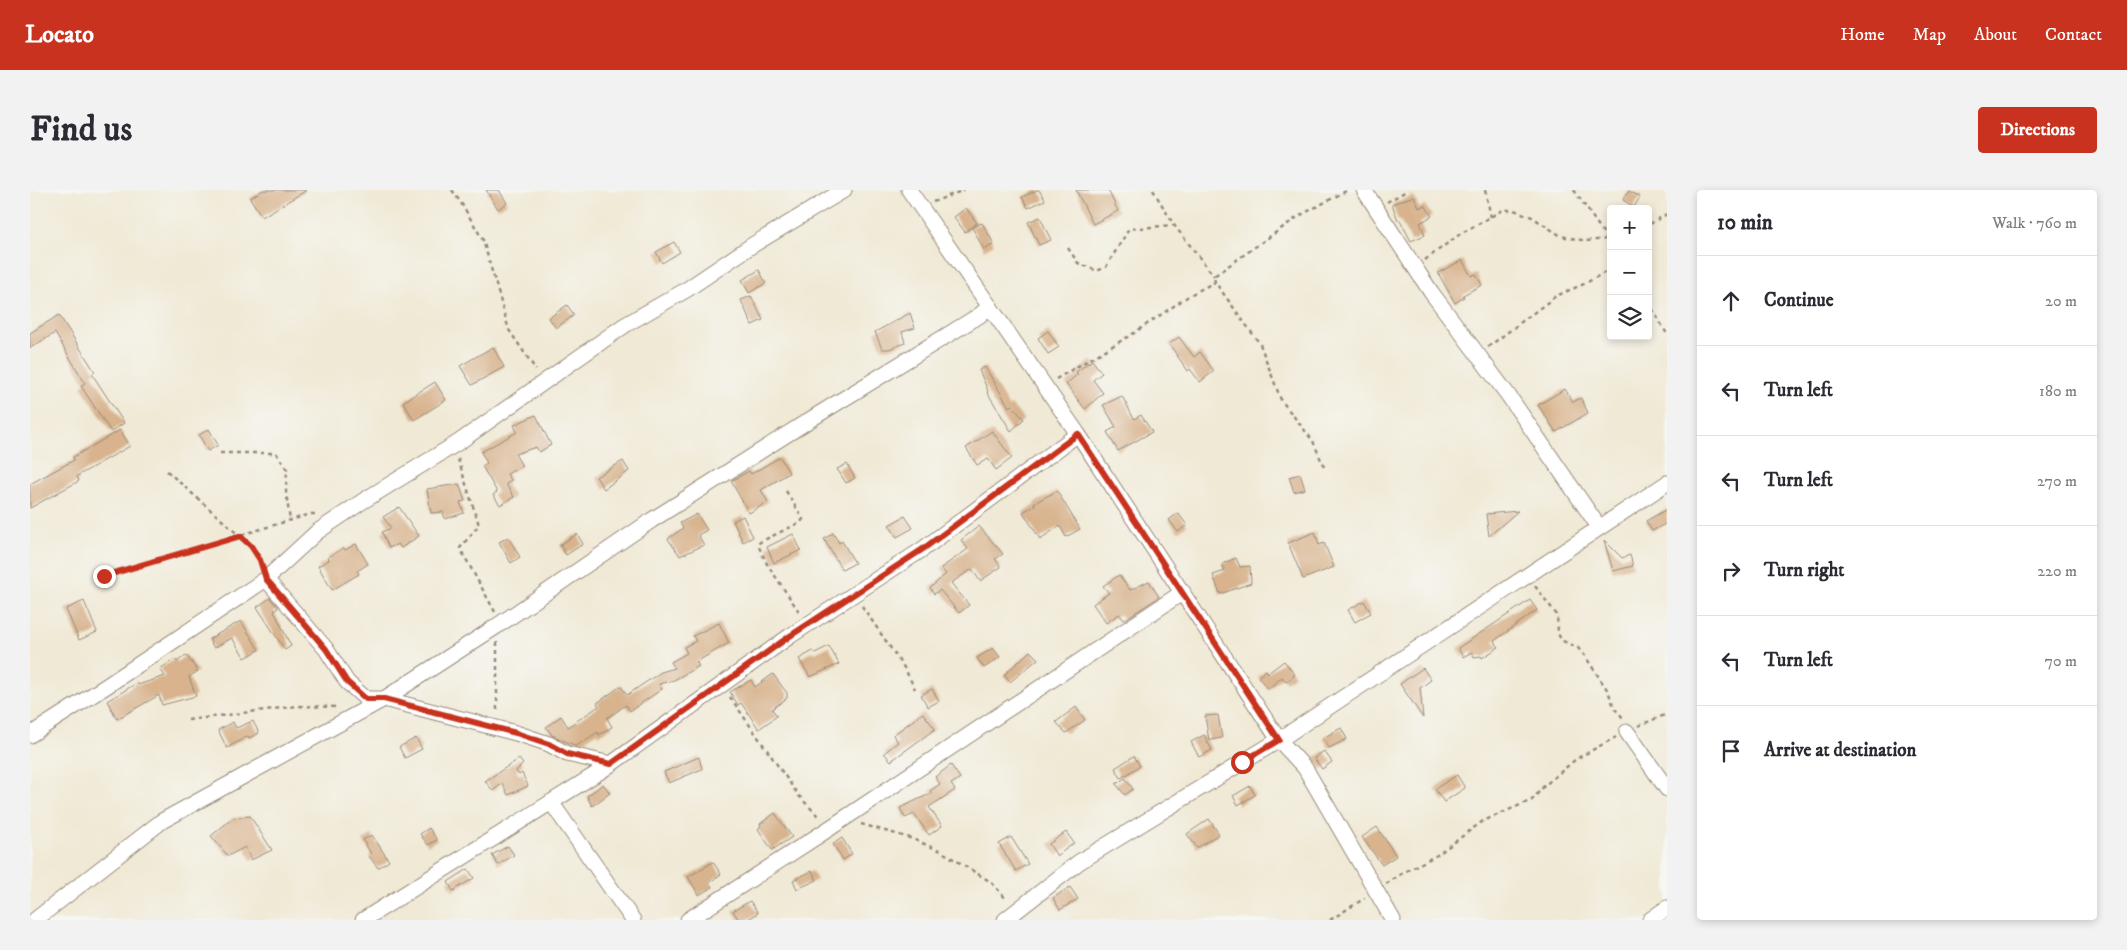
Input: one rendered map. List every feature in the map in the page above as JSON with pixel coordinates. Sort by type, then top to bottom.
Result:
[{"type":"street","points":[[30,735],[266,579],[317,532],[363,501],[459,442],[625,325],[686,290],[751,246],[844,190]]},
{"type":"street","points":[[909,190],[1078,434],[1279,740],[1306,768],[1393,920]]},
{"type":"street","points":[[1364,190],[1414,268],[1508,395],[1599,527]]},
{"type":"street","points":[[35,920],[162,821],[384,699],[497,626],[652,520],[980,315],[990,306]]},
{"type":"street","points":[[363,920],[611,764],[808,624],[923,549],[1078,434]]},
{"type":"street","points":[[1014,917],[1079,862],[1279,740],[1667,483]]},
{"type":"street","points":[[266,579],[326,649],[347,682],[366,699],[384,699],[516,733],[549,744],[567,754],[611,764]]},
{"type":"street","points":[[688,920],[830,828],[1183,592]]},
{"type":"street","points":[[1629,730],[1667,789]]},
{"type":"street","points":[[551,802],[634,920]]},
{"type":"street","points":[[1650,920],[1667,908]]},
{"type":"path","points":[[452,190],[483,240],[509,330],[544,381]]},
{"type":"path","points":[[921,207],[964,190]]},
{"type":"path","points":[[1153,190],[1174,225],[1214,276],[1215,282],[1260,344],[1281,400],[1313,441],[1324,467]]},
{"type":"path","points":[[1214,276],[1300,216],[1348,190]]},
{"type":"path","points":[[1375,209],[1408,190]]},
{"type":"path","points":[[1485,190],[1491,217]]},
{"type":"path","points":[[1574,190],[1607,238]]},
{"type":"path","points":[[1414,268],[1460,234],[1503,210],[1514,210],[1532,217],[1561,236],[1586,242],[1607,239]]},
{"type":"path","points":[[1652,223],[1667,214]]},
{"type":"path","points":[[1068,248],[1078,263],[1097,271],[1106,267],[1129,229],[1174,225]]},
{"type":"path","points":[[1478,354],[1556,296],[1607,271]]},
{"type":"path","points":[[1045,386],[1131,335],[1190,295],[1215,282]]},
{"type":"path","points":[[1652,309],[1667,334]]},
{"type":"path","points":[[459,442],[457,455],[479,524],[460,548],[480,587],[495,610],[497,626],[497,711],[516,733]]},
{"type":"path","points":[[220,453],[276,453],[287,469],[286,492],[290,521]]},
{"type":"path","points":[[167,471],[251,546],[260,560],[266,579]]},
{"type":"path","points":[[786,491],[803,518],[801,522],[760,542],[758,545],[767,564],[808,624]]},
{"type":"path","points":[[104,576],[311,514],[319,514]]},
{"type":"path","points":[[1527,576],[1556,615],[1558,633],[1561,640],[1578,648],[1585,656],[1608,691],[1615,709],[1629,730]]},
{"type":"path","points":[[854,594],[905,669],[915,690]]},
{"type":"path","points":[[188,720],[297,706],[338,707],[366,699]]},
{"type":"path","points":[[1330,920],[1376,892],[1404,872],[1438,855],[1482,821],[1532,800],[1544,786],[1576,759],[1629,730],[1667,714]]},
{"type":"building","points":[[263,190],[307,190],[262,217],[250,198]]},
{"type":"building","points":[[486,190],[499,190],[507,203],[498,209]]},
{"type":"building","points":[[1039,190],[1045,200],[1028,208],[1022,197]]},
{"type":"building","points":[[1076,190],[1108,190],[1118,211],[1093,224]]},
{"type":"building","points":[[1629,191],[1640,197],[1635,205],[1631,205],[1623,200]]},
{"type":"building","points":[[1414,196],[1419,208],[1425,205],[1432,216],[1420,223],[1425,235],[1411,241],[1400,220],[1398,220],[1392,204]]},
{"type":"building","points":[[966,208],[977,223],[965,232],[954,217]]},
{"type":"building","points":[[1040,217],[1051,240],[1039,245],[1028,222]]},
{"type":"building","points":[[982,223],[994,244],[984,250],[972,227]]},
{"type":"building","points":[[674,242],[680,252],[662,263],[656,252]]},
{"type":"building","points":[[1462,260],[1471,276],[1476,274],[1482,285],[1463,295],[1464,297],[1455,303],[1438,273]]},
{"type":"building","points":[[759,270],[766,283],[749,293],[742,280]]},
{"type":"building","points":[[751,296],[763,320],[752,325],[741,300]]},
{"type":"building","points":[[567,305],[574,315],[556,328],[549,318]]},
{"type":"building","points":[[910,313],[915,328],[902,332],[905,343],[889,349],[882,349],[875,332]]},
{"type":"building","points":[[59,315],[95,372],[92,374],[124,423],[111,432],[81,386],[85,383],[55,333],[30,348],[30,333]]},
{"type":"building","points":[[1048,331],[1059,347],[1048,354],[1038,338]]},
{"type":"building","points":[[1179,337],[1194,357],[1200,352],[1214,371],[1200,382],[1190,369],[1188,371],[1169,344]]},
{"type":"building","points":[[493,347],[504,367],[472,385],[460,366]]},
{"type":"building","points":[[1092,360],[1102,373],[1093,380],[1103,393],[1085,409],[1066,384],[1078,374],[1076,372]]},
{"type":"building","points":[[985,367],[1009,407],[1011,405],[1024,419],[1011,431],[987,392],[979,370]]},
{"type":"building","points":[[435,382],[446,400],[414,420],[403,402]]},
{"type":"building","points":[[1565,389],[1573,402],[1581,398],[1588,413],[1556,432],[1538,405]]},
{"type":"building","points":[[1122,396],[1134,419],[1141,415],[1152,432],[1118,451],[1107,432],[1116,427],[1103,405]]},
{"type":"building","points":[[536,415],[551,445],[539,452],[536,447],[515,454],[522,466],[507,474],[511,480],[506,484],[514,497],[500,505],[493,495],[497,492],[482,466],[487,463],[481,452],[517,432],[514,425]]},
{"type":"building","points":[[209,429],[218,445],[208,451],[199,435]]},
{"type":"building","points":[[120,430],[130,446],[77,476],[79,481],[30,508],[30,484],[74,460],[73,457]]},
{"type":"building","points":[[992,431],[1012,458],[996,470],[988,459],[977,465],[966,448]]},
{"type":"building","points":[[780,457],[789,473],[761,490],[768,502],[749,513],[731,481],[749,471],[751,474]]},
{"type":"building","points":[[623,461],[629,471],[604,489],[596,477]]},
{"type":"building","points":[[847,464],[855,478],[846,483],[837,469]]},
{"type":"building","points":[[1300,474],[1305,489],[1294,492],[1289,477]]},
{"type":"building","points":[[459,484],[465,501],[460,502],[464,513],[445,519],[443,512],[431,513],[427,489]]},
{"type":"building","points":[[1057,491],[1080,529],[1066,537],[1060,526],[1040,539],[1023,512],[1035,505],[1034,503]]},
{"type":"building","points":[[399,507],[419,536],[401,548],[398,544],[389,548],[382,532],[391,528],[383,517]]},
{"type":"building","points":[[1667,509],[1667,523],[1652,531],[1646,521]]},
{"type":"building","points":[[1518,511],[1489,536],[1486,514]]},
{"type":"building","points":[[1178,513],[1187,525],[1178,532],[1169,520]]},
{"type":"building","points":[[697,514],[707,530],[698,535],[704,545],[680,556],[668,539],[683,528],[680,523]]},
{"type":"building","points":[[743,516],[753,537],[743,542],[733,521]]},
{"type":"building","points":[[905,516],[913,528],[897,537],[889,525]]},
{"type":"building","points":[[979,526],[1003,554],[995,559],[1001,567],[980,581],[972,569],[951,583],[969,605],[959,613],[940,590],[934,594],[930,588],[946,574],[941,568],[968,549],[961,540]]},
{"type":"building","points":[[1315,532],[1319,545],[1324,543],[1334,567],[1303,579],[1288,543]]},
{"type":"building","points":[[833,533],[839,543],[842,541],[855,563],[842,570],[824,539]]},
{"type":"building","points":[[577,534],[583,544],[566,555],[560,545]]},
{"type":"building","points":[[793,534],[801,550],[774,563],[767,547]]},
{"type":"building","points":[[508,537],[520,557],[511,563],[499,542]]},
{"type":"building","points":[[1604,540],[1622,558],[1630,555],[1633,566],[1613,571]]},
{"type":"building","points":[[356,544],[368,564],[357,571],[359,574],[332,590],[318,566],[329,560],[328,557]]},
{"type":"building","points":[[1236,558],[1240,567],[1250,566],[1251,583],[1220,594],[1213,575],[1225,571],[1222,564]]},
{"type":"building","points":[[1119,575],[1130,590],[1149,581],[1159,597],[1124,620],[1119,614],[1106,623],[1093,604],[1109,593],[1103,586]]},
{"type":"building","points":[[270,598],[278,608],[274,611],[291,646],[285,650],[257,607]]},
{"type":"building","points":[[1530,600],[1537,610],[1494,641],[1499,647],[1482,658],[1481,656],[1474,657],[1472,652],[1463,657],[1458,648]]},
{"type":"building","points":[[84,601],[97,632],[79,640],[66,609]]},
{"type":"building","points":[[1364,601],[1371,613],[1355,622],[1348,610]]},
{"type":"building","points":[[241,621],[259,650],[245,658],[232,638],[214,648],[209,639]]},
{"type":"building","points":[[719,623],[729,643],[696,662],[699,666],[674,680],[659,684],[662,689],[630,711],[626,705],[607,718],[612,727],[599,735],[598,732],[576,746],[552,735],[546,727],[561,716],[568,727],[599,706],[597,703],[621,686],[627,695],[661,672],[675,668],[671,662],[687,653],[684,647],[696,641],[693,636]]},
{"type":"building","points":[[829,646],[839,664],[810,677],[799,659],[813,651],[815,653]]},
{"type":"building","points":[[993,648],[1000,657],[984,668],[977,658]]},
{"type":"building","points":[[1030,651],[1038,659],[1010,682],[1004,675]]},
{"type":"building","points":[[186,655],[198,671],[189,677],[196,696],[162,705],[159,695],[117,719],[107,701],[137,683],[138,685],[165,676],[160,669],[175,659],[177,662]]},
{"type":"building","points":[[1284,661],[1295,675],[1286,682],[1282,677],[1268,689],[1258,677],[1266,670],[1268,673]]},
{"type":"building","points":[[1423,668],[1431,680],[1420,688],[1423,718],[1400,684]]},
{"type":"building","points":[[773,674],[787,693],[787,698],[772,709],[777,716],[759,729],[741,703],[738,705],[730,692],[751,680],[755,687]]},
{"type":"building","points":[[932,689],[939,701],[928,707],[921,695]]},
{"type":"building","points":[[1076,707],[1085,720],[1066,733],[1056,722]]},
{"type":"building","points":[[923,713],[935,729],[891,761],[884,753],[898,742],[893,735]]},
{"type":"building","points":[[1218,715],[1222,738],[1209,740],[1205,716]]},
{"type":"building","points":[[253,721],[259,733],[249,738],[248,736],[227,748],[218,730],[233,722],[236,728]]},
{"type":"building","points":[[1341,728],[1347,739],[1329,748],[1323,738]]},
{"type":"building","points":[[1204,735],[1212,750],[1199,757],[1191,742]]},
{"type":"building","points":[[416,738],[422,749],[405,758],[399,747]]},
{"type":"building","points":[[1324,751],[1332,762],[1322,769],[1314,758]]},
{"type":"building","points":[[1134,756],[1140,766],[1121,778],[1115,768]]},
{"type":"building","points":[[699,757],[702,769],[669,783],[664,772]]},
{"type":"building","points":[[519,759],[523,764],[516,771],[519,775],[522,773],[528,786],[508,795],[502,783],[493,791],[485,781]]},
{"type":"building","points":[[951,765],[960,778],[951,784],[955,790],[929,807],[942,826],[929,835],[914,814],[905,818],[900,808],[932,793],[930,791],[940,784],[935,777]]},
{"type":"building","points":[[1457,775],[1465,788],[1444,802],[1435,789]]},
{"type":"building","points":[[1125,778],[1133,789],[1125,795],[1116,784]]},
{"type":"building","points":[[603,784],[610,793],[592,806],[587,796]]},
{"type":"building","points":[[1250,786],[1255,795],[1238,805],[1233,796]]},
{"type":"building","points":[[775,813],[792,837],[772,850],[758,829],[761,826],[760,824]]},
{"type":"building","points":[[250,816],[272,850],[251,860],[245,847],[228,856],[211,836],[233,818]]},
{"type":"building","points":[[1209,819],[1219,834],[1197,848],[1187,834]]},
{"type":"building","points":[[1377,827],[1396,856],[1382,865],[1362,837]]},
{"type":"building","points":[[429,828],[437,840],[428,845],[420,834]]},
{"type":"building","points":[[1066,832],[1074,843],[1057,856],[1049,844]]},
{"type":"building","points":[[372,835],[389,861],[378,868],[369,856],[371,854],[363,840]]},
{"type":"building","points":[[1011,837],[1028,864],[1016,871],[999,844]]},
{"type":"building","points":[[842,838],[852,854],[843,860],[833,844]]},
{"type":"building","points":[[508,846],[514,855],[498,865],[492,855]]},
{"type":"building","points":[[713,862],[721,874],[709,883],[712,887],[699,895],[688,877]]},
{"type":"building","points":[[468,869],[474,878],[453,891],[448,882]]},
{"type":"building","points":[[812,871],[817,880],[797,889],[793,880]]},
{"type":"building","points":[[1070,887],[1078,899],[1060,910],[1053,898]]},
{"type":"building","points":[[750,901],[758,913],[747,920],[739,920],[733,911]]},
{"type":"route","points":[[104,576],[240,536],[251,546],[260,560],[266,579],[326,649],[347,682],[366,699],[384,699],[516,733],[549,744],[567,754],[611,764],[790,636],[923,549],[1078,434],[1279,740],[1242,762]]}]
